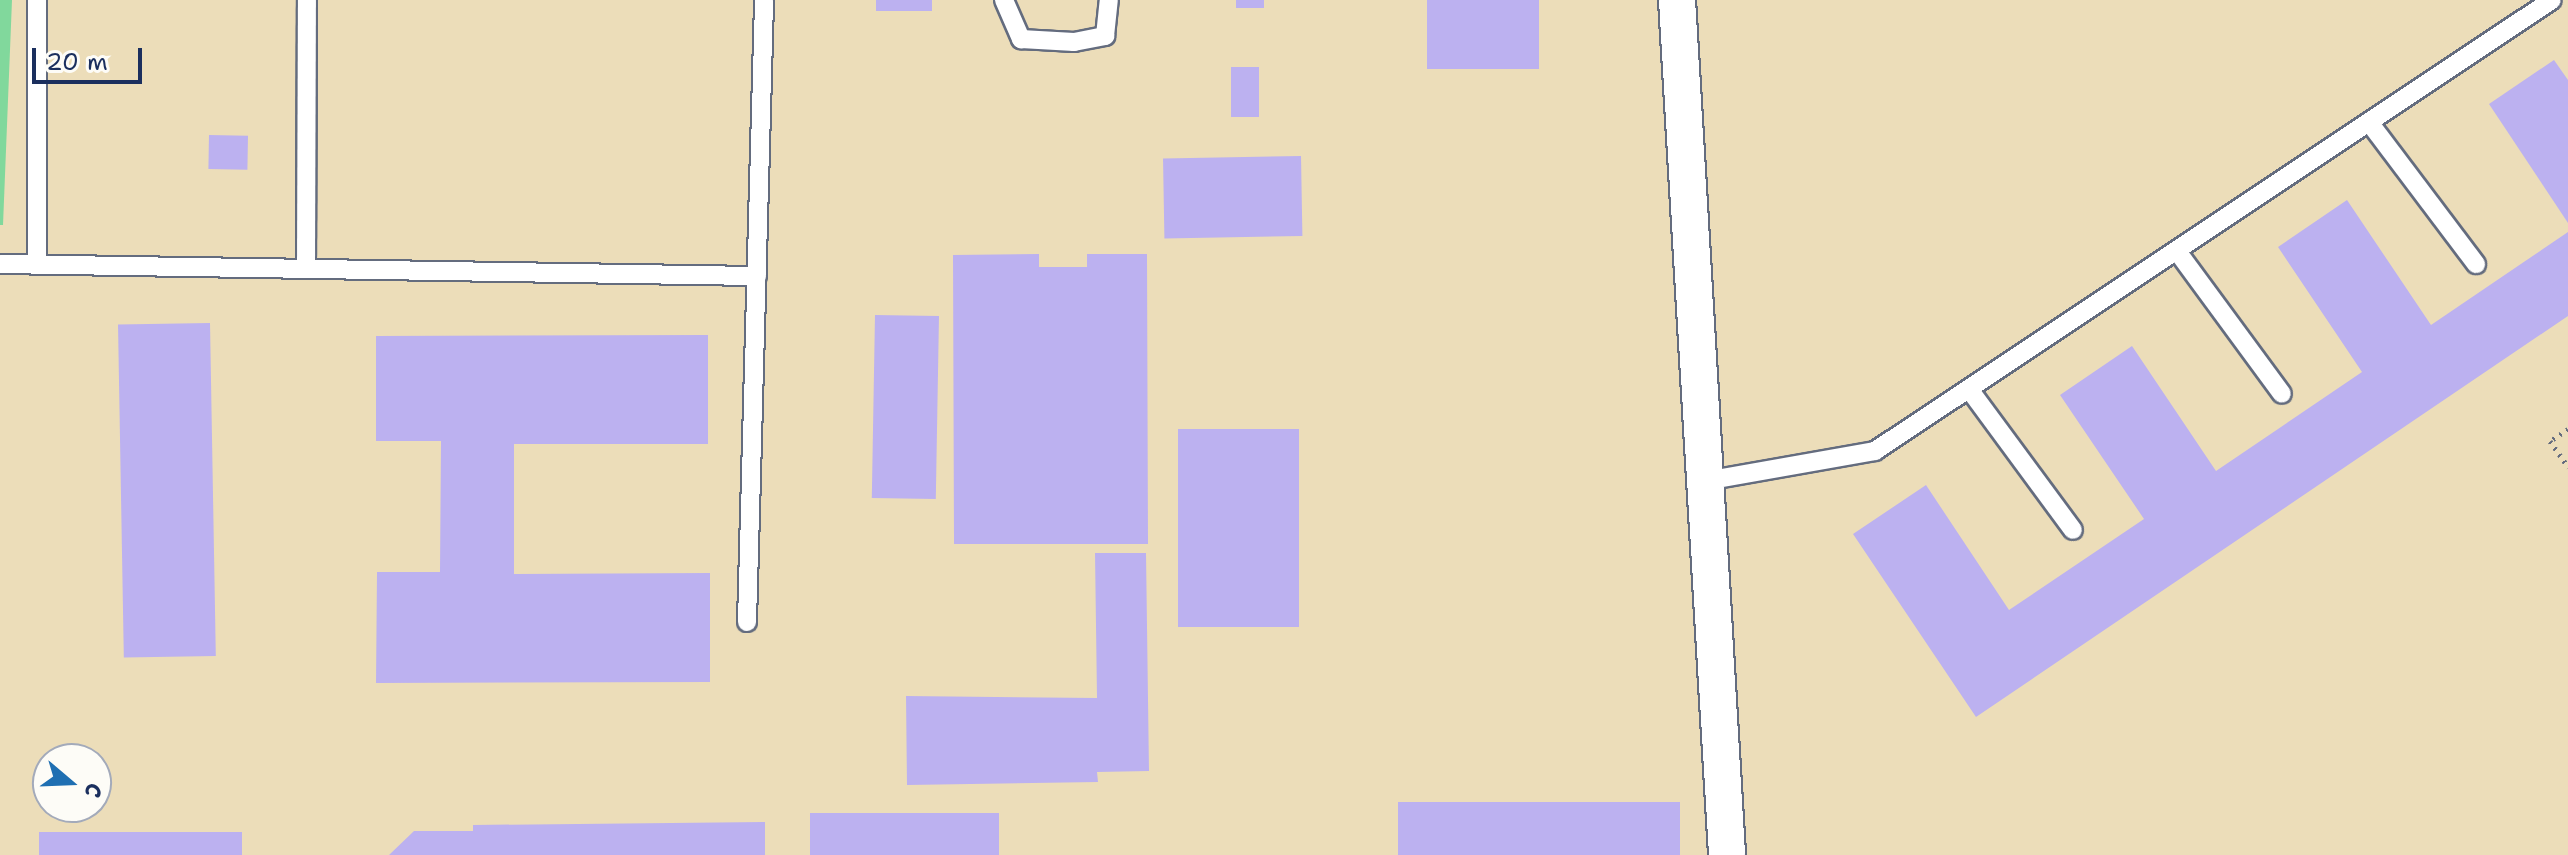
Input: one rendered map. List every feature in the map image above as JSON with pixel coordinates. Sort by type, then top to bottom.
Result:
[{"type":"street","points":[[1677,0],[1727,855]]},
{"type":"lane","points":[[37,0],[37,264]]},
{"type":"lane","points":[[306,268],[307,0]]},
{"type":"lane","points":[[747,622],[764,0]]},
{"type":"lane","points":[[1004,0],[1021,39],[1074,42],[1105,36],[1109,0]]},
{"type":"lane","points":[[1705,481],[1875,451],[2552,0]]},
{"type":"lane","points":[[2369,122],[2476,264]]},
{"type":"lane","points":[[2177,251],[2282,394]]},
{"type":"lane","points":[[0,264],[757,276]]},
{"type":"lane","points":[[1969,389],[2073,530]]},
{"type":"path","points":[[2568,429],[2550,441],[2568,467]]},
{"type":"green space","points":[[0,0],[12,0],[3,225],[0,225]]},
{"type":"building","points":[[876,0],[932,0],[932,11],[876,11]]},
{"type":"building","points":[[1236,0],[1264,0],[1264,8],[1236,8]]},
{"type":"building","points":[[1427,0],[1539,0],[1539,69],[1427,69]]},
{"type":"building","points":[[2554,60],[2568,80],[2568,223],[2489,104]]},
{"type":"building","points":[[1231,67],[1259,67],[1259,117],[1231,117]]},
{"type":"building","points":[[209,135],[248,136],[247,170],[208,169]]},
{"type":"building","points":[[1301,156],[1302,236],[1164,238],[1163,158]]},
{"type":"building","points":[[2347,200],[2431,325],[2568,232],[2568,316],[1976,717],[1853,534],[1926,485],[2009,610],[2144,519],[2060,395],[2132,346],[2216,471],[2362,372],[2278,247]]},
{"type":"building","points":[[1039,254],[1039,267],[1087,267],[1087,254],[1147,254],[1148,544],[954,544],[953,255]]},
{"type":"building","points":[[875,315],[939,316],[936,499],[872,498]]},
{"type":"building","points":[[210,323],[216,656],[124,658],[118,325]]},
{"type":"building","points":[[708,335],[708,444],[514,444],[514,574],[710,573],[710,682],[376,683],[377,572],[440,572],[441,441],[376,441],[376,336]]},
{"type":"building","points":[[1178,429],[1299,429],[1299,627],[1178,627]]},
{"type":"building","points":[[1095,553],[1146,553],[1149,771],[1097,772],[1098,782],[907,785],[906,696],[1097,698]]},
{"type":"building","points":[[1398,802],[1680,802],[1680,855],[1398,855]]},
{"type":"building","points":[[810,813],[999,813],[999,855],[810,855]]},
{"type":"building","points":[[765,822],[765,855],[389,855],[414,831],[473,831],[473,825]]},
{"type":"building","points":[[39,832],[242,832],[242,855],[39,855]]}]
